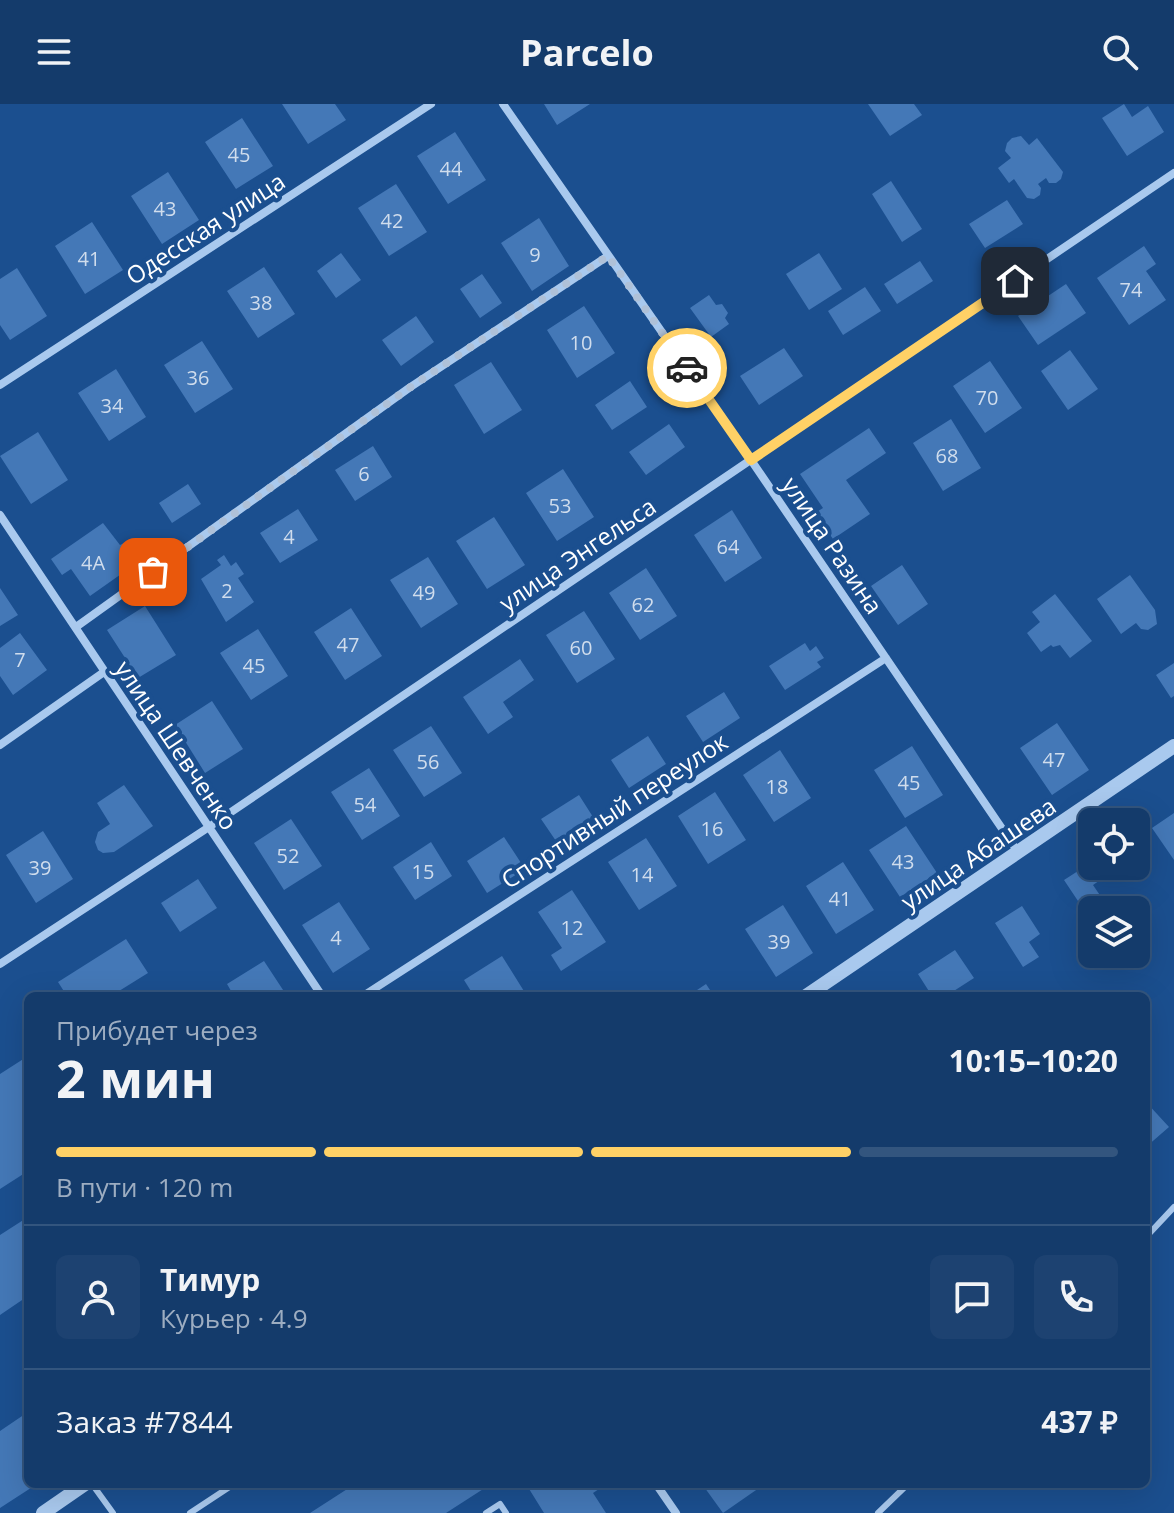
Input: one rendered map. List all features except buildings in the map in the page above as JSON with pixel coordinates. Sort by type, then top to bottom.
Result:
[{"type":"street","name":"Одесская улица","points":[[0,385],[431,104]]},
{"type":"street","name":"улица Разина","points":[[503,104],[1018,852]]},
{"type":"street","name":"улица Энгельса","points":[[0,964],[209,827],[1174,173]]},
{"type":"street","points":[[76,627],[409,388],[608,256]]},
{"type":"street","name":"улица Шевченко","points":[[0,515],[319,992]]},
{"type":"street","name":"Спортивный переулок","points":[[369,992],[886,658]]},
{"type":"street","points":[[0,745],[104,672]]},
{"type":"street","name":"улица Абашева","points":[[812,992],[1174,746]]},
{"type":"street","points":[[43,1513],[79,1488]]},
{"type":"street","points":[[659,1488],[676,1513]]},
{"type":"lane","points":[[1150,1233],[1174,1207]]},
{"type":"lane","points":[[95,1488],[113,1513]]},
{"type":"lane","points":[[190,1513],[228,1488]]},
{"type":"lane","points":[[878,1513],[904,1488]]},
{"type":"lane","points":[[486,1513],[500,1504],[506,1513]]},
{"type":"way so far","points":[[153,572],[409,388],[608,256],[687,368]]},
{"type":"route","points":[[687,368],[751,460],[1015,281]]}]
